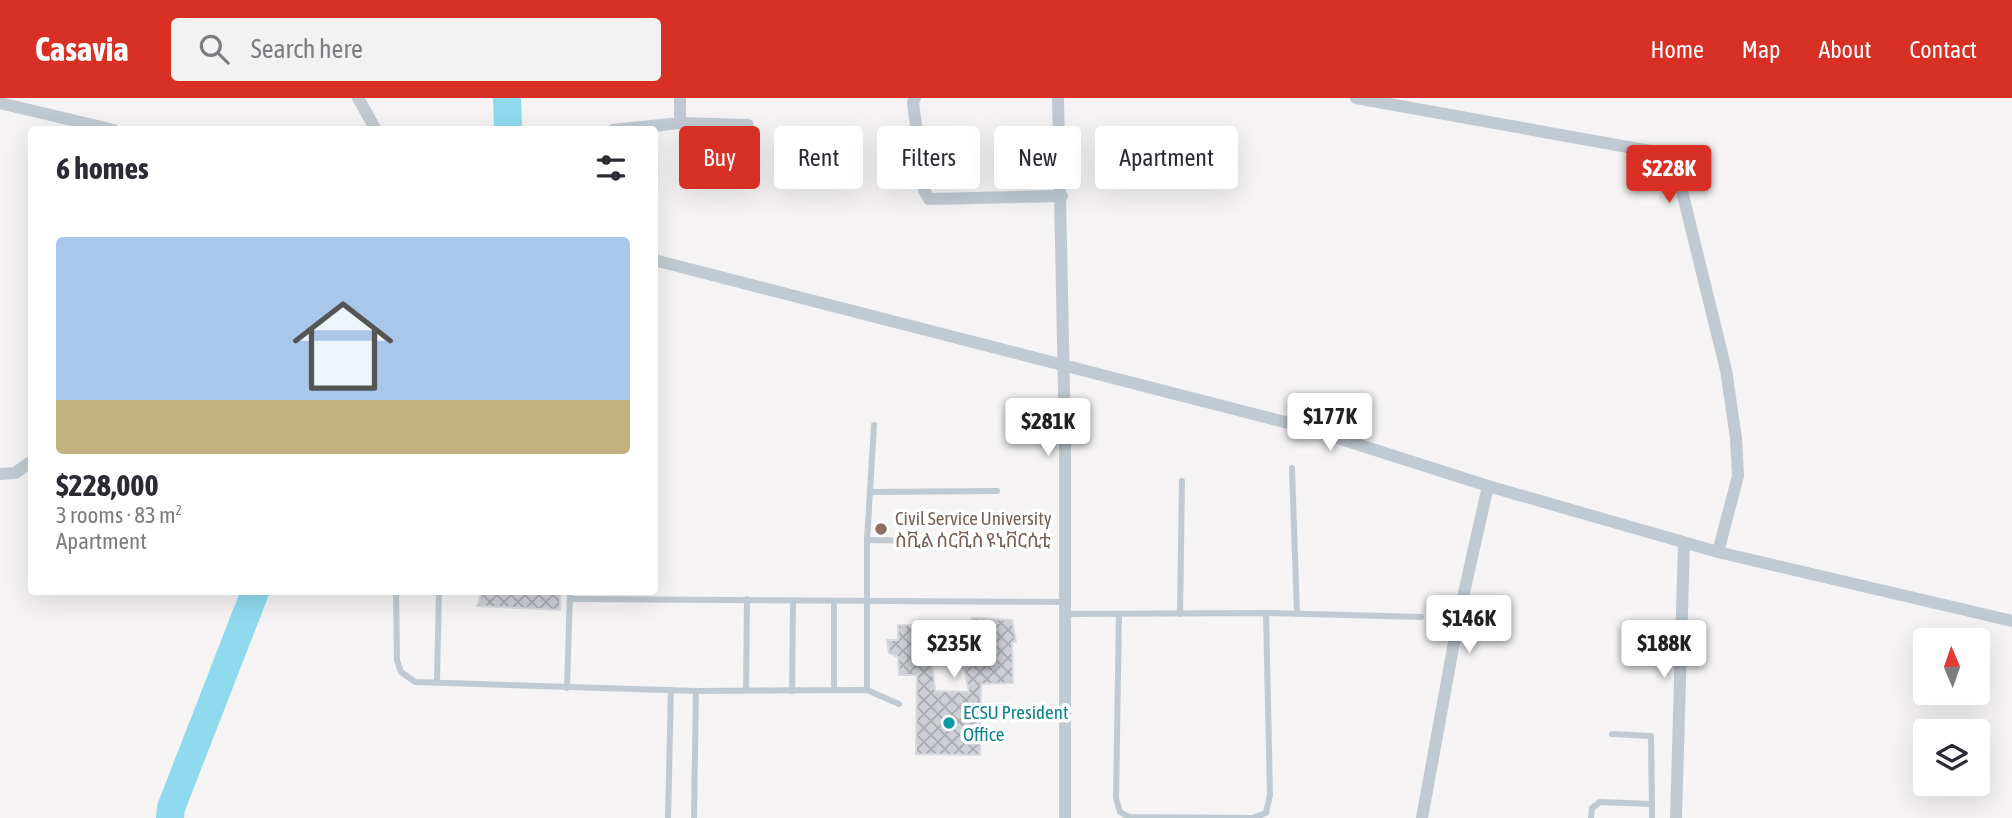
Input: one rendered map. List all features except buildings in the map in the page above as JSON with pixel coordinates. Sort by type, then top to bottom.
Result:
[{"type":"street","points":[[358,98],[374,126]]},
{"type":"street","points":[[680,98],[680,123]]},
{"type":"street","points":[[915,98],[913,103],[924,190],[929,199],[1062,196]]},
{"type":"street","points":[[1058,98],[1062,196],[1065,818]]},
{"type":"street","points":[[1356,98],[1650,151],[1673,165],[1677,171],[1702,265],[1726,370],[1737,438],[1738,476],[1718,552]]},
{"type":"street","points":[[0,103],[56,124],[75,126]]},
{"type":"street","points":[[651,126],[680,123],[748,125]]},
{"type":"street","points":[[658,261],[1300,426],[1488,486],[1684,543],[2012,621]]},
{"type":"street","points":[[0,474],[15,473],[28,464]]},
{"type":"street","points":[[1422,818],[1459,615],[1488,486]]},
{"type":"street","points":[[1676,818],[1684,543]]},
{"type":"lane","points":[[867,690],[867,540],[874,425]]},
{"type":"lane","points":[[1292,468],[1297,614]]},
{"type":"lane","points":[[1180,614],[1182,481]]},
{"type":"lane","points":[[870,492],[997,491]]},
{"type":"lane","points":[[867,540],[1000,542]]},
{"type":"lane","points":[[396,595],[397,660],[401,673],[415,682],[437,680],[567,688],[696,691],[867,690],[899,704]]},
{"type":"lane","points":[[437,680],[439,595]]},
{"type":"lane","points":[[567,688],[570,595],[835,602],[868,600],[1065,608],[1119,614],[1266,613],[1421,617]]},
{"type":"lane","points":[[746,690],[747,599]]},
{"type":"lane","points":[[792,691],[793,601]]},
{"type":"lane","points":[[834,690],[835,602]]},
{"type":"lane","points":[[1119,614],[1116,798],[1120,812],[1129,817],[1252,818],[1266,813],[1270,795],[1266,613]]},
{"type":"lane","points":[[667,818],[671,690]]},
{"type":"lane","points":[[694,818],[696,691]]},
{"type":"lane","points":[[1612,734],[1651,736],[1652,818]]},
{"type":"lane","points":[[1591,818],[1592,808],[1600,802],[1651,804]]},
{"type":"waterway","points":[[507,98],[508,126]]},
{"type":"waterway","points":[[170,818],[171,808],[254,595]]},
{"type":"place","name":"Civil Service University ስቪል ሰርቪስ ዩኒቨርሲቲ","points":[[881,529]]},
{"type":"place","name":"ECSU President Office","points":[[949,723]]}]
